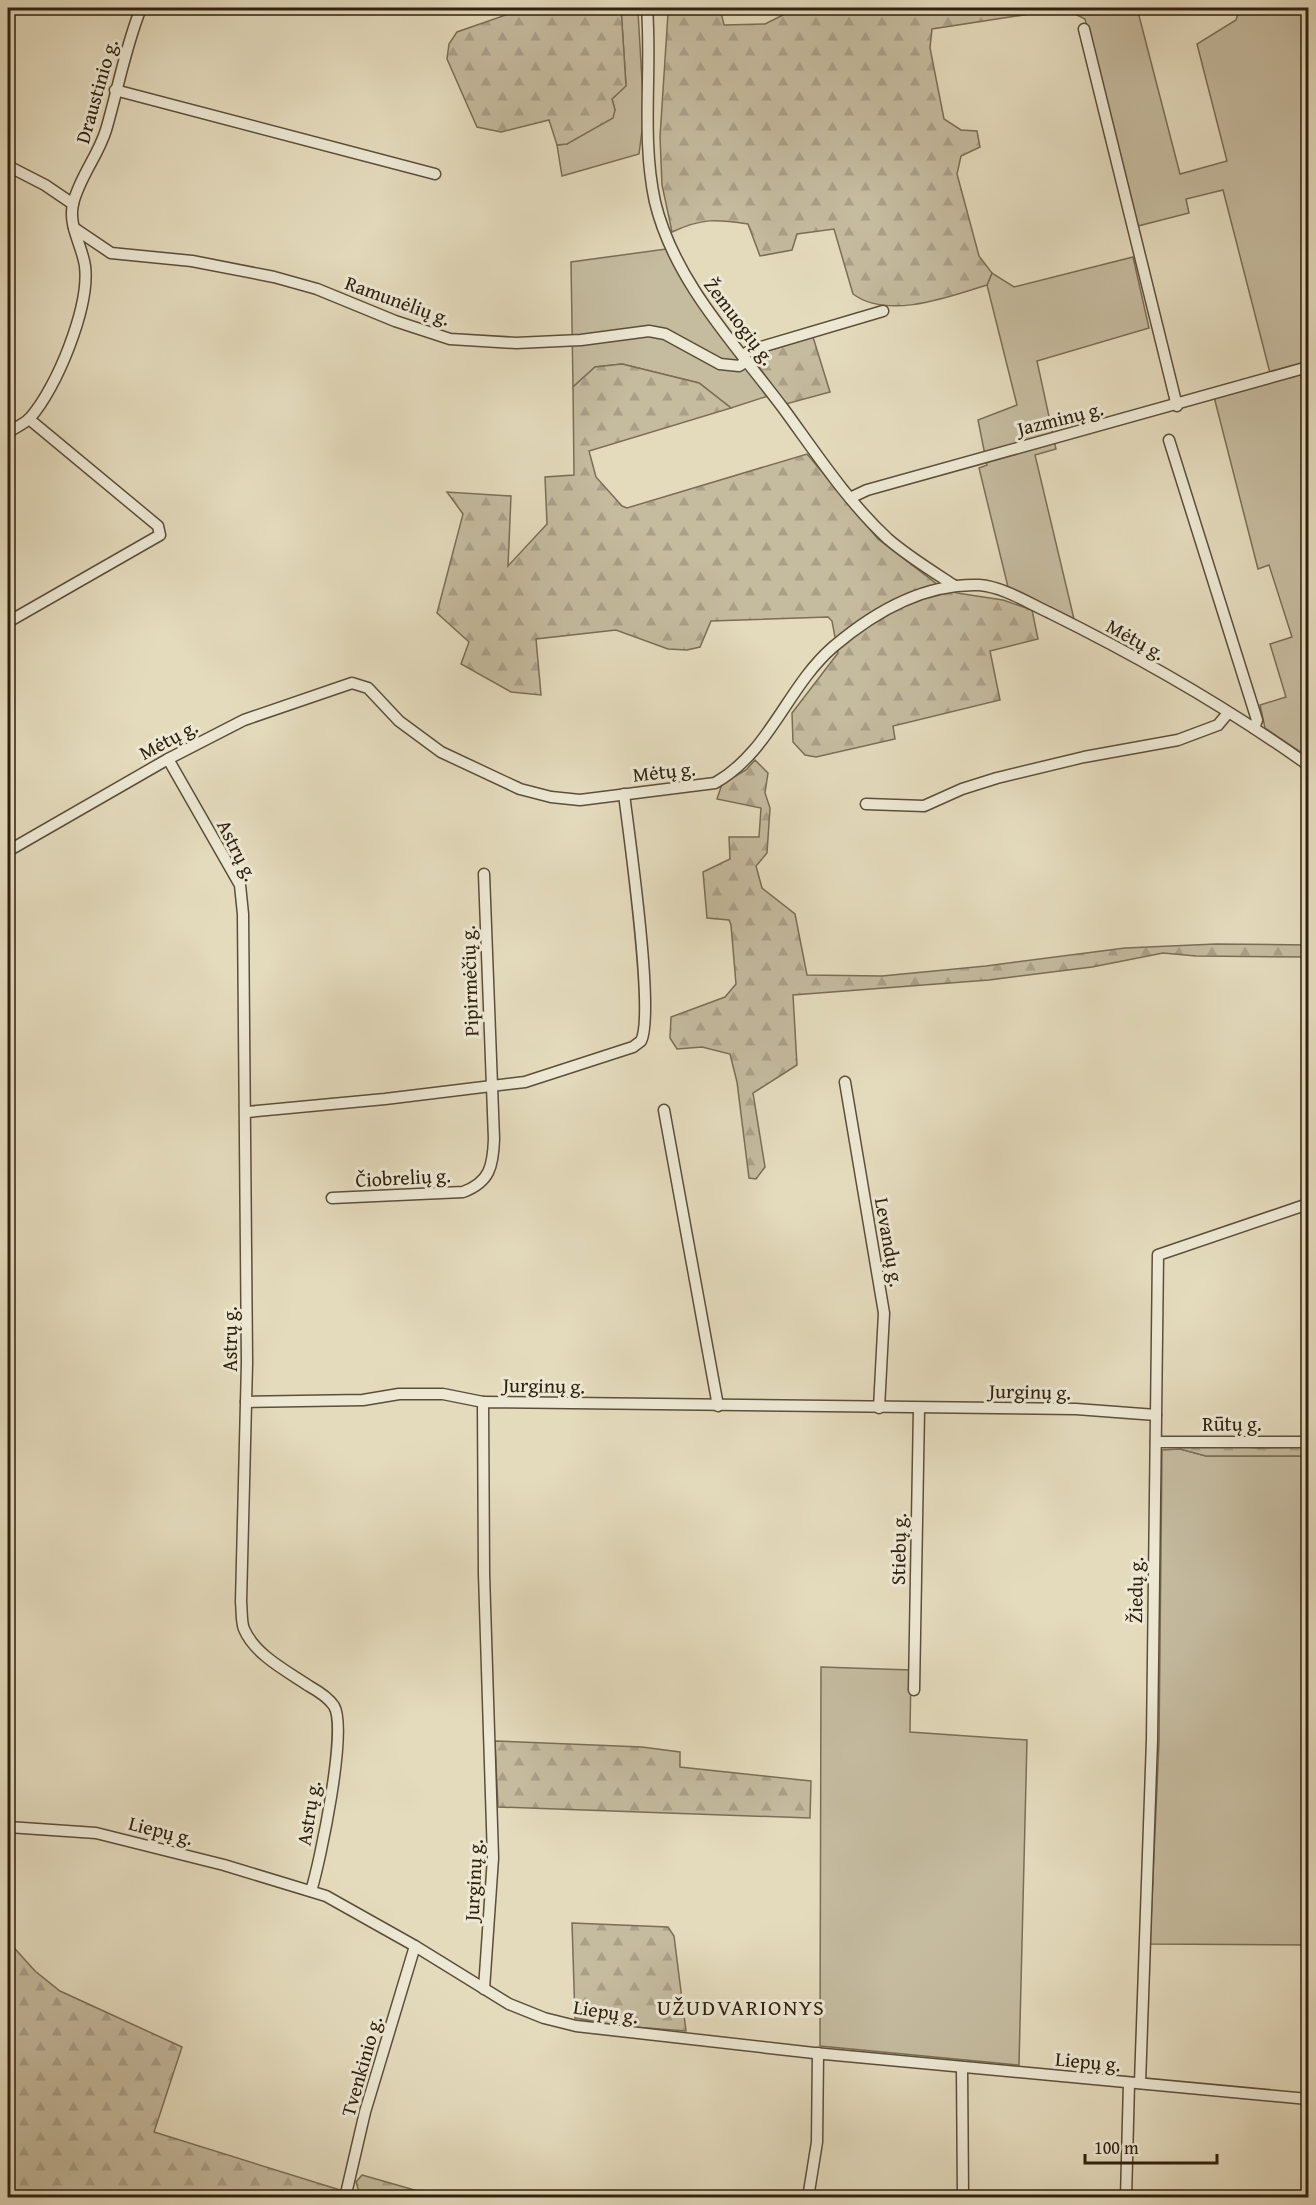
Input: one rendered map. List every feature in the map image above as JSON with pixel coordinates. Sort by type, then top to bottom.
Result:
[{"type":"street","name":"Draustinio g.","points":[[29,419],[48,391],[74,328],[85,281],[83,258],[74,228],[73,204],[95,160],[123,58],[141,8]]},
{"type":"street","name":"Žemuogių g.","points":[[647,8],[650,53],[647,159],[656,203],[675,260],[850,498],[907,554],[955,586]]},
{"type":"street","points":[[1084,29],[1177,405]]},
{"type":"street","points":[[115,90],[435,174]]},
{"type":"street","points":[[8,166],[45,185],[73,204]]},
{"type":"street","name":"Ramunėlių g.","points":[[74,228],[99,247],[120,255],[192,261],[274,277],[317,289],[395,321],[450,339],[516,343],[581,340],[649,331],[665,334],[720,364],[739,366],[750,350],[883,311]]},
{"type":"street","points":[[83,258],[87,252],[99,247]]},
{"type":"street","name":"Jazminų g.","points":[[850,498],[867,490],[1041,440],[1177,405],[1308,367]]},
{"type":"street","points":[[8,432],[29,419],[158,526],[160,535],[8,622]]},
{"type":"street","points":[[1169,440],[1257,720],[1254,728]]},
{"type":"street","name":"Mėtų g.","points":[[8,851],[168,759],[244,720],[301,699],[359,683],[368,688],[399,721],[441,752],[520,789],[551,797],[580,800],[659,788],[703,786],[730,774],[750,756],[829,651],[850,632],[893,604],[928,591],[955,586],[982,585],[1009,593],[1100,639],[1254,728],[1308,765]]},
{"type":"street","points":[[866,804],[924,807],[962,789],[997,778],[1095,755],[1178,740],[1218,724],[1228,713]]},
{"type":"street","name":"Astrų g.","points":[[168,759],[240,885],[244,937],[247,1112],[246,1402],[241,1602],[243,1628],[253,1644],[278,1665],[323,1695],[333,1706],[338,1718],[338,1743],[323,1834],[310,1891]]},
{"type":"street","points":[[247,1112],[525,1082],[633,1047],[641,1041],[645,1035],[643,969],[624,794]]},
{"type":"street","name":"Pipirmėčių g.","points":[[484,874],[492,1087]]},
{"type":"street","name":"Levandų g.","points":[[845,1082],[884,1313],[879,1408]]},
{"type":"street","name":"Čiobrelių g.","points":[[332,1198],[463,1192],[478,1185],[490,1172],[493,1163],[492,1087]]},
{"type":"street","points":[[664,1110],[718,1406]]},
{"type":"street","name":"Žiedų g.","points":[[1125,2198],[1134,2083],[1152,1740],[1158,1255],[1308,1204]]},
{"type":"street","points":[[246,1402],[363,1400],[410,1394],[443,1394],[483,1402]]},
{"type":"street","name":"Jurginų g.","points":[[484,1989],[493,1847],[484,1574],[483,1402],[1076,1409],[1156,1415]]},
{"type":"street","name":"Stiebų g.","points":[[914,1690],[919,1408]]},
{"type":"street","name":"Rūtų g.","points":[[1156,1442],[1308,1442]]},
{"type":"street","name":"Liepų g.","points":[[8,1827],[96,1833],[224,1865],[326,1896],[415,1946],[484,1989],[535,2014],[576,2026],[818,2053],[1308,2099]]},
{"type":"street","name":"Tvenkinio g.","points":[[345,2198],[365,2112],[415,1946]]},
{"type":"street","points":[[808,2198],[817,2142],[818,2053]]},
{"type":"street","points":[[962,2067],[963,2198]]},
{"type":"green space","points":[[526,8],[621,8],[626,86],[612,99],[615,110],[613,118],[567,144],[557,145],[549,120],[501,132],[477,127],[447,59],[449,44],[457,32]]},
{"type":"green space","points":[[621,8],[638,8],[644,115],[639,154],[562,176],[557,145],[567,144],[615,110],[612,99],[626,85]]},
{"type":"green space","points":[[691,8],[720,8],[724,25],[765,24],[785,14],[784,8],[1069,8],[932,29],[930,48],[944,119],[961,130],[977,131],[980,147],[961,156],[957,174],[979,256],[992,273],[987,285],[919,304],[883,305],[867,302],[853,294],[834,229],[797,234],[792,250],[760,256],[748,224],[709,221],[692,224],[672,232],[662,185],[660,137],[668,13]]},
{"type":"green space","points":[[1069,8],[1137,8],[1180,174],[1227,161],[1197,44],[1236,20],[1240,8],[1308,8],[1308,757],[1265,728],[1260,705],[1286,697],[1270,644],[1292,637],[1269,565],[1258,569],[1212,389],[1270,373],[1223,190],[1186,199],[1189,213],[1138,226],[1085,19],[1067,10]]},
{"type":"green space","points":[[666,249],[695,299],[768,396],[731,408],[699,383],[622,364],[595,367],[573,387],[571,262]]},
{"type":"green space","points":[[1133,257],[1149,328],[1037,361],[1056,449],[1035,455],[1074,619],[1008,587],[979,468],[987,465],[978,420],[1017,405],[987,285],[992,273],[1014,287]]},
{"type":"green space","points":[[813,337],[830,392],[786,404],[751,356]]},
{"type":"green space","points":[[622,364],[699,383],[731,408],[589,451],[596,477],[622,506],[627,508],[807,454],[878,539],[937,584],[957,593],[1003,600],[1032,610],[1038,639],[990,651],[1000,700],[893,726],[895,739],[816,757],[805,755],[793,742],[792,713],[838,653],[832,621],[828,617],[711,621],[700,647],[687,650],[668,649],[616,630],[536,639],[541,695],[511,692],[461,664],[469,642],[437,613],[463,514],[447,492],[511,496],[508,566],[547,524],[545,477],[574,475],[573,387],[595,367]]},
{"type":"green space","points":[[755,760],[768,773],[765,793],[770,808],[767,853],[756,866],[762,888],[795,914],[807,975],[882,976],[986,966],[1125,948],[1216,944],[1308,945],[1308,957],[1196,956],[1163,953],[1092,967],[989,980],[793,995],[797,1065],[753,1093],[765,1167],[756,1179],[749,1178],[737,1082],[730,1054],[702,1047],[677,1049],[670,1038],[671,1017],[725,997],[736,984],[731,925],[729,920],[707,918],[703,872],[730,859],[729,837],[759,837],[761,808],[717,799],[722,784],[746,770]]},
{"type":"green space","points":[[1182,1443],[1259,1448],[1308,1447],[1308,1456],[1206,1456],[1180,1449]]},
{"type":"green space","points":[[1180,1449],[1206,1456],[1308,1456],[1308,1945],[1150,1944],[1159,1742],[1162,1450]]},
{"type":"green space","points":[[821,1667],[911,1670],[910,1732],[1027,1740],[1019,2065],[820,2046]]},
{"type":"green space","points":[[495,1741],[642,1747],[680,1752],[680,1767],[811,1781],[810,1818],[498,1807]]},
{"type":"green space","points":[[572,1923],[668,1927],[674,1936],[686,2031],[621,2026],[575,2018]]},
{"type":"green space","points":[[8,1941],[35,1971],[60,1991],[182,2047],[154,2132],[340,2190],[337,2197],[8,2197]]},
{"type":"green space","points":[[362,2175],[439,2197],[378,2197],[359,2192],[356,2182]]},
{"type":"district","name":"UŽUDVARIONYS","points":[[741,2007]]}]
